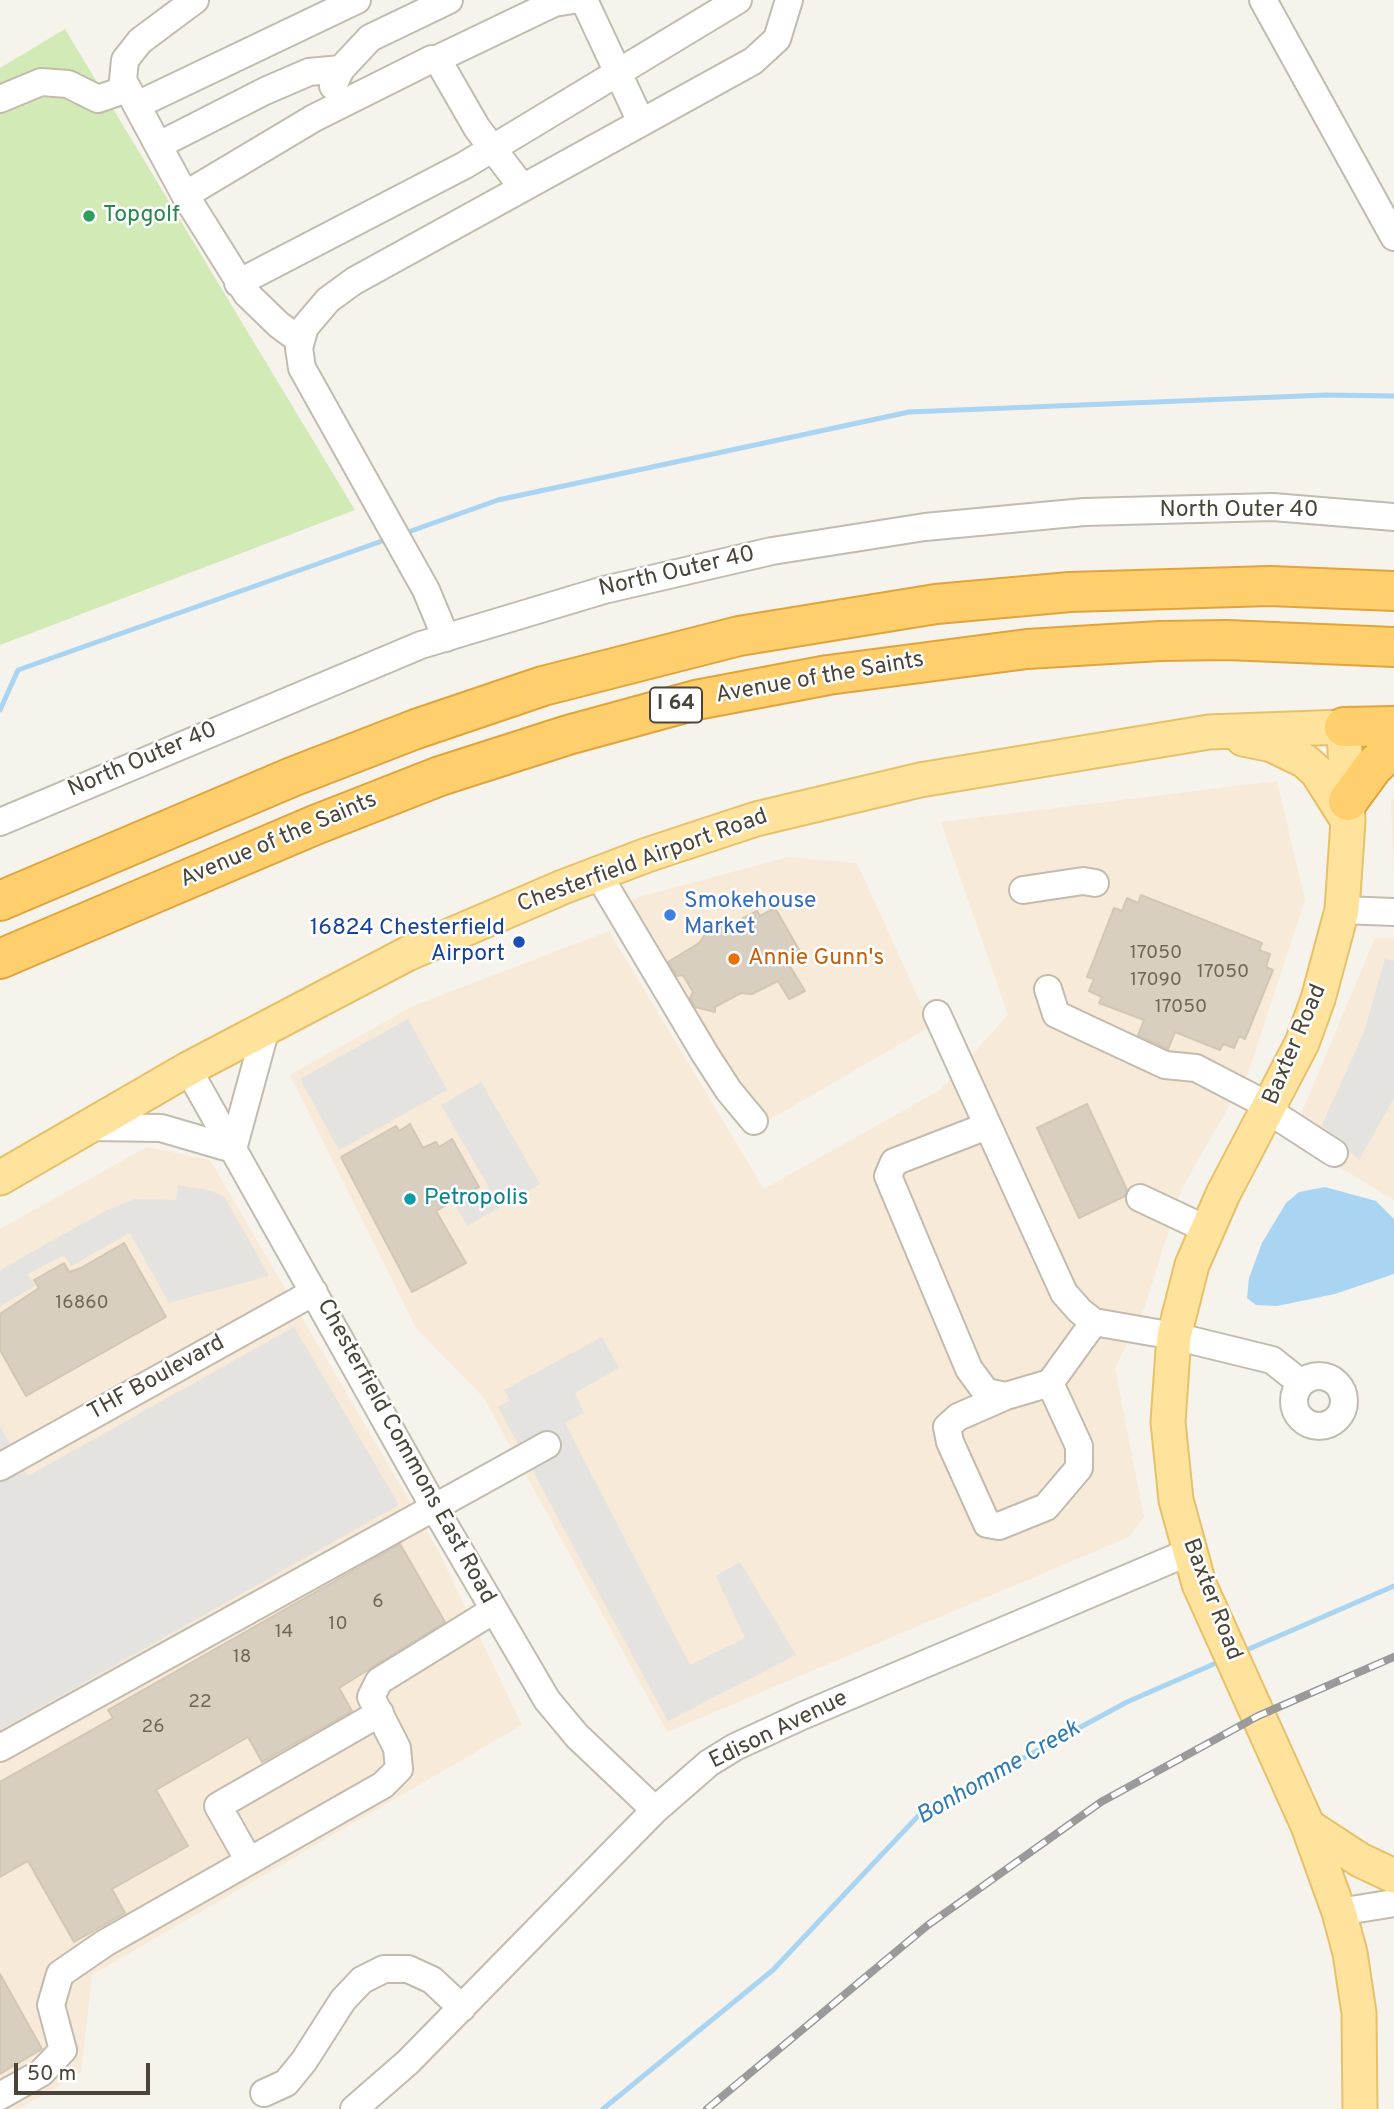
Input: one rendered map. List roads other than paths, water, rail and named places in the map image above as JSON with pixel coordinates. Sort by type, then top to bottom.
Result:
[{"type":"highway","name":"I 64","points":[[0,901],[292,777],[441,720],[556,682],[739,636],[936,604],[1070,592],[1230,586],[1394,591]]},
{"type":"highway","name":"Avenue of the Saints","points":[[0,959],[302,830],[440,776],[581,731],[696,700],[869,669],[1041,648],[1227,640],[1394,647]]},
{"type":"highway","points":[[1344,727],[1394,726]]},
{"type":"highway","points":[[1348,811],[1373,766],[1394,747]]},
{"type":"main road","name":"Chesterfield Airport Road","points":[[0,1178],[188,1069],[407,954],[598,874],[756,819],[893,786],[1209,732],[1344,727]]},
{"type":"main road","name":"Baxter Road","points":[[1344,727],[1348,811],[1342,910],[1318,999],[1270,1109],[1206,1228],[1192,1265],[1174,1336],[1170,1378],[1170,1459],[1175,1500],[1189,1552],[1211,1612],[1308,1826],[1339,1912],[1350,1953],[1359,2014],[1360,2109]]},
{"type":"main road","points":[[1209,732],[1272,746],[1305,761],[1348,811]]},
{"type":"main road","points":[[1308,1826],[1360,1860],[1394,1876]]},
{"type":"street","points":[[0,99],[41,82],[68,84],[98,99],[121,91],[125,61],[140,41],[195,0]]},
{"type":"street","points":[[137,105],[357,0]]},
{"type":"street","points":[[319,116],[343,67],[370,38],[449,0]]},
{"type":"street","points":[[185,195],[319,116],[400,75],[435,61],[554,3],[573,0]]},
{"type":"street","points":[[584,0],[641,122]]},
{"type":"street","points":[[238,283],[493,147],[738,0]]},
{"type":"street","points":[[446,638],[426,590],[302,368],[301,341],[305,327],[328,299],[768,50],[777,40],[789,0]]},
{"type":"street","points":[[1263,0],[1394,237]]},
{"type":"street","points":[[159,145],[265,90],[309,72],[375,59],[400,75]]},
{"type":"street","points":[[435,61],[439,62],[477,128],[522,187]]},
{"type":"street","points":[[123,80],[185,195],[238,283],[270,317],[301,341]]},
{"type":"street","name":"North Outer 40","points":[[0,822],[408,650],[617,587],[772,551],[925,527],[1084,512],[1273,507],[1394,517]]},
{"type":"street","points":[[598,874],[705,1054],[729,1091],[754,1121]]},
{"type":"street","points":[[1023,890],[1083,881],[1094,883]]},
{"type":"street","points":[[1342,910],[1394,912]]},
{"type":"street","points":[[1048,989],[1056,1014],[1165,1065],[1196,1068],[1270,1109],[1334,1153]]},
{"type":"street","points":[[937,1014],[1064,1293],[1094,1322],[1174,1336],[1272,1360],[1301,1383]]},
{"type":"street","points":[[90,1127],[161,1128],[233,1149],[266,1028]]},
{"type":"street","name":"Chesterfield Commons East Road","points":[[188,1069],[434,1507],[547,1700],[577,1736],[655,1811]]},
{"type":"street","points":[[987,1126],[894,1162],[888,1176],[969,1369],[986,1392],[1006,1396]]},
{"type":"street","points":[[1140,1198],[1206,1228]]},
{"type":"street","name":"THF Boulevard","points":[[0,1467],[314,1292]]},
{"type":"street","points":[[1050,1382],[1079,1446],[1079,1468],[1046,1507],[999,1526],[987,1524],[950,1442],[947,1427],[958,1417],[1006,1396],[1050,1382],[1094,1322]]},
{"type":"street","points":[[0,1748],[547,1445]]},
{"type":"street","name":"Edison Avenue","points":[[354,2109],[408,2062],[655,1811],[694,1775],[735,1747],[1189,1552]]},
{"type":"street","points":[[0,2096],[41,2073],[63,2050],[51,2004],[60,1974],[105,1943],[383,1785],[399,1769],[397,1748],[371,1697],[379,1681],[494,1610]]},
{"type":"street","points":[[249,1861],[218,1806],[380,1713]]},
{"type":"street","points":[[1339,1912],[1394,1903]]},
{"type":"street","points":[[264,2093],[286,2083],[304,2061],[343,2000],[362,1980],[384,1969],[408,1969],[432,1980],[462,2008]]},
{"type":"water","points":[[1325,1187],[1376,1201],[1394,1219],[1394,1274],[1335,1294],[1277,1306],[1256,1305],[1247,1298],[1249,1278],[1262,1243],[1286,1203],[1299,1192]]},
{"type":"waterway","points":[[411,531],[498,500],[909,412],[1327,395],[1394,396]]},
{"type":"waterway","points":[[0,710],[18,670],[382,541]]},
{"type":"waterway","name":"Bonhomme Creek","points":[[1242,1652],[1394,1586]]},
{"type":"waterway","name":"Bonhomme Creek","points":[[603,2109],[773,1970],[920,1814],[1127,1702],[1223,1660]]},
{"type":"railway","points":[[707,2109],[928,1925],[1101,1802],[1258,1716],[1394,1657]]},
{"type":"place","name":"Topgolf","points":[[89,216]]},
{"type":"place","name":"Smokehouse Market","points":[[670,915]]},
{"type":"place","name":"16824 Chesterfield Airport","points":[[519,942]]},
{"type":"place","name":"Annie Gunn's","points":[[734,959]]},
{"type":"place","name":"Petropolis","points":[[410,1199]]}]
